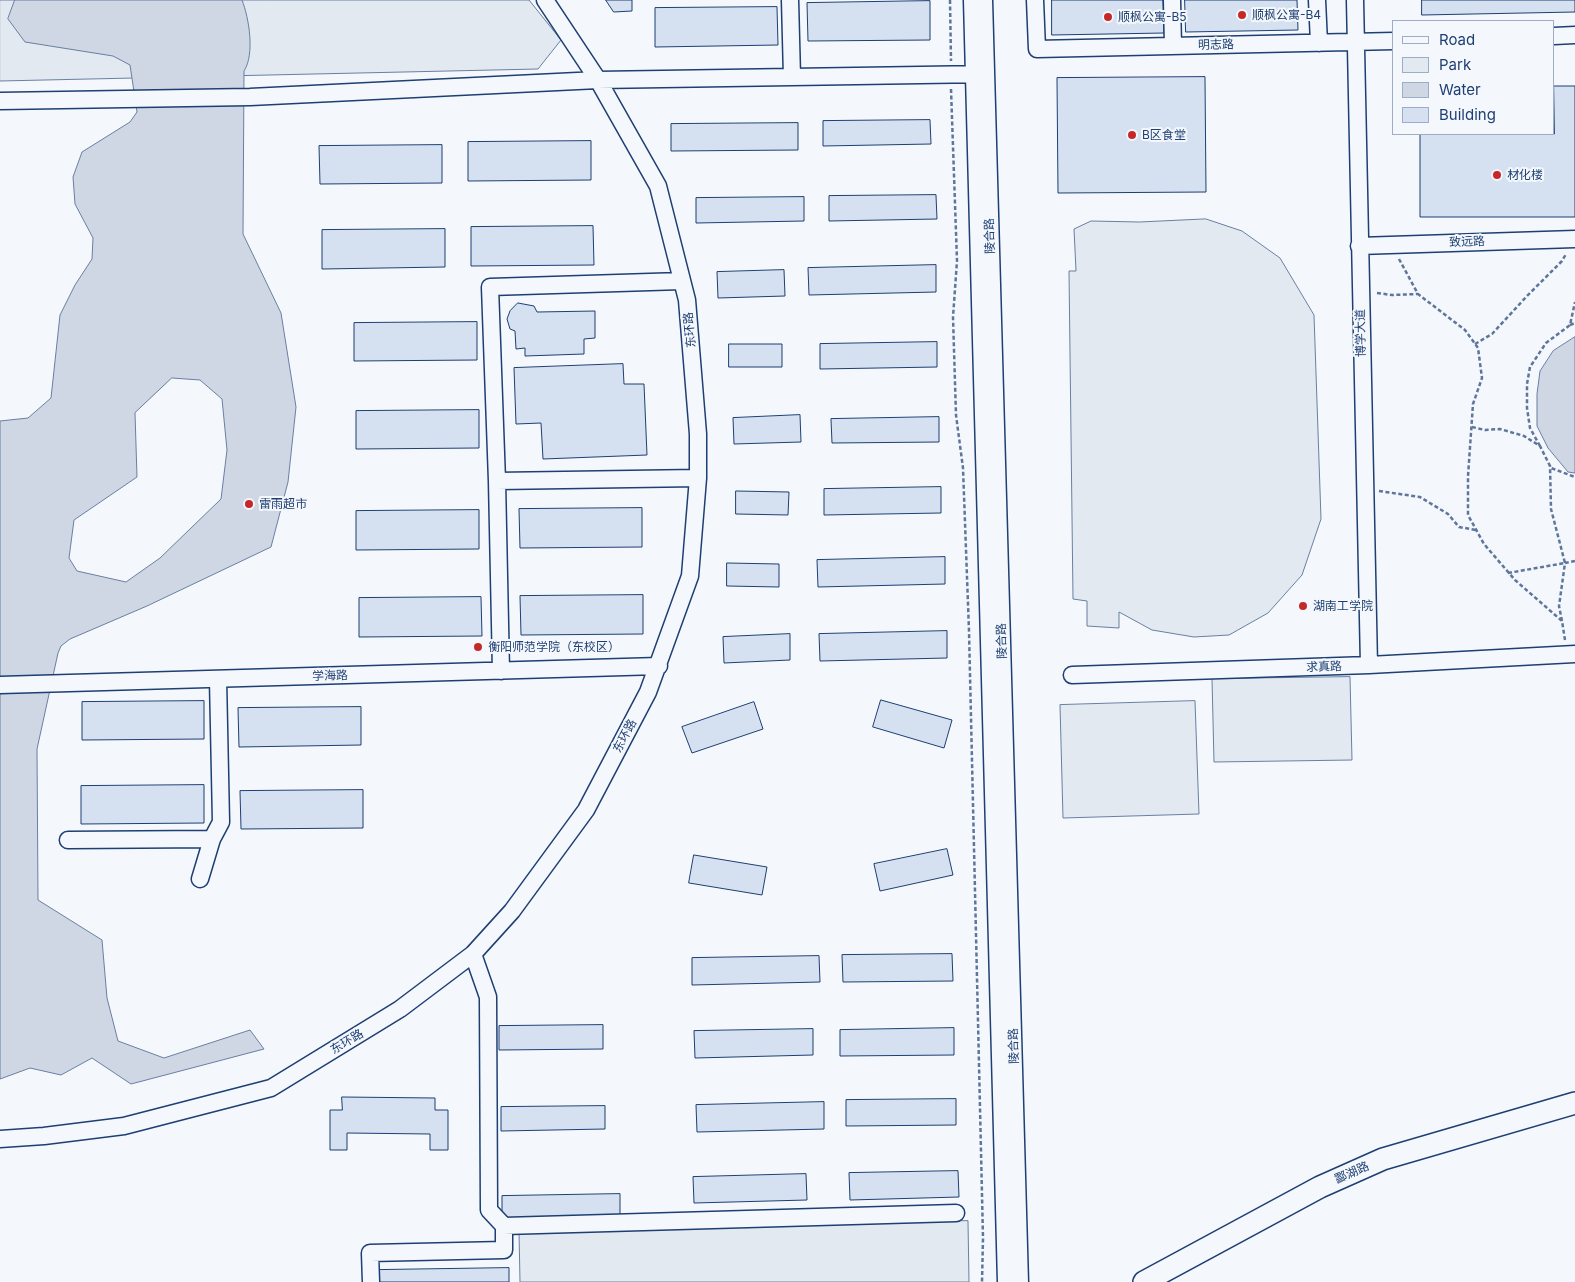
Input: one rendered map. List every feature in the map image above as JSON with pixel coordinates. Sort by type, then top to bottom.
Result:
[{"type":"main road","name":"酃湖路","points":[[1144,1282],[1320,1187],[1383,1159],[1575,1103]]},
{"type":"street","name":"东环路","points":[[0,1139],[44,1136],[124,1126],[271,1088],[400,1010],[473,954],[512,911],[586,810],[648,692],[690,576],[698,478],[698,434],[687,300],[658,186],[598,80],[545,0]]},
{"type":"street","points":[[790,0],[792,77]]},
{"type":"street","name":"陵合路","points":[[972,0],[979,74],[1020,1282]]},
{"type":"street","name":"陵合路","points":[[984,0],[979,74],[1006,1282]]},
{"type":"street","name":"明志路","points":[[1035,0],[1037,49],[1392,41]]},
{"type":"street","points":[[1172,0],[1173,46]]},
{"type":"street","points":[[1317,0],[1319,43]]},
{"type":"street","name":"博学大道","points":[[1355,0],[1369,665]]},
{"type":"street","points":[[1555,36],[1575,35]]},
{"type":"street","points":[[0,101],[250,97],[598,80],[979,74]]},
{"type":"street","name":"致远路","points":[[1359,246],[1574,239]]},
{"type":"street","points":[[500,671],[497,481],[490,287],[682,281]]},
{"type":"street","points":[[497,481],[698,478]]},
{"type":"street","name":"求真路","points":[[1072,675],[1369,665],[1571,654]]},
{"type":"street","name":"学海路","points":[[0,685],[659,666]]},
{"type":"street","points":[[200,879],[212,839],[221,822],[218,679]]},
{"type":"street","points":[[68,840],[212,839]]},
{"type":"street","points":[[371,1282],[370,1253],[504,1250],[504,1226],[489,1210],[488,997],[473,954]]},
{"type":"street","points":[[504,1226],[956,1213]]},
{"type":"path","points":[[950,0],[952,145],[957,261],[953,327],[956,415],[963,468],[969,631],[984,1238],[982,1282]]},
{"type":"path","points":[[1475,344],[1492,334],[1550,274],[1562,261],[1574,239]]},
{"type":"path","points":[[1392,245],[1418,294],[1465,330],[1478,348],[1482,378],[1473,404],[1468,476],[1468,515],[1484,544],[1508,573],[1562,621]]},
{"type":"path","points":[[1360,291],[1392,295],[1418,294]]},
{"type":"path","points":[[1570,325],[1575,302]]},
{"type":"path","points":[[1575,323],[1546,343],[1530,366],[1527,384],[1527,408],[1530,428],[1551,468],[1575,477]]},
{"type":"path","points":[[1472,427],[1485,430],[1500,429],[1524,436],[1540,446]]},
{"type":"path","points":[[1550,465],[1551,509],[1565,564],[1559,606],[1571,654]]},
{"type":"path","points":[[1364,489],[1420,497],[1448,514],[1459,527],[1476,530]]},
{"type":"path","points":[[1508,573],[1575,561]]},
{"type":"green space","points":[[0,0],[529,0],[561,40],[538,69],[0,81]]},
{"type":"green space","points":[[1206,219],[1242,231],[1280,258],[1314,315],[1321,519],[1302,575],[1268,613],[1229,635],[1194,637],[1152,630],[1119,612],[1119,628],[1087,626],[1087,601],[1073,599],[1069,271],[1076,271],[1074,229],[1091,221],[1139,222]]},
{"type":"green space","points":[[1350,677],[1352,760],[1214,762],[1212,679]]},
{"type":"green space","points":[[1195,701],[1199,814],[1063,818],[1060,705]]},
{"type":"green space","points":[[968,1221],[969,1282],[520,1282],[519,1231]]},
{"type":"water","points":[[15,0],[242,0],[250,36],[249,55],[244,71],[243,234],[281,313],[296,407],[288,482],[271,547],[147,606],[70,639],[61,646],[58,653],[37,749],[38,900],[102,940],[107,998],[118,1041],[164,1058],[250,1030],[264,1049],[131,1084],[92,1058],[61,1075],[30,1068],[0,1079],[0,421],[28,418],[51,398],[60,315],[75,285],[92,259],[93,238],[75,204],[73,177],[82,152],[130,122],[137,112],[130,65],[113,56],[25,42],[8,19]],"holes":[[[172,378],[200,380],[222,399],[227,450],[221,499],[160,558],[126,582],[77,571],[69,558],[74,520],[137,477],[135,413]]]},
{"type":"water","points":[[1575,337],[1575,473],[1568,472],[1548,448],[1537,426],[1537,394],[1540,371],[1553,351]]},
{"type":"building","points":[[606,0],[632,0],[632,11],[614,12]]},
{"type":"building","name":"顺枫公寓-B5","points":[[1052,0],[1163,0],[1164,33],[1052,35]]},
{"type":"building","name":"顺枫公寓-B4","points":[[1185,0],[1297,0],[1298,30],[1186,32]]},
{"type":"building","points":[[1422,0],[1575,0],[1575,12],[1422,15]]},
{"type":"building","points":[[930,1],[930,40],[808,41],[807,3]]},
{"type":"building","points":[[777,7],[778,45],[655,47],[655,8]]},
{"type":"building","name":"B区食堂","points":[[1205,77],[1206,192],[1058,193],[1057,78]]},
{"type":"building","name":"材化楼","points":[[1555,86],[1575,86],[1575,217],[1420,217],[1420,135],[1555,135]]},
{"type":"building","points":[[930,120],[931,144],[823,146],[823,121]]},
{"type":"building","points":[[798,123],[798,150],[671,151],[671,124]]},
{"type":"building","points":[[591,141],[591,180],[468,181],[468,142]]},
{"type":"building","points":[[442,145],[442,183],[320,184],[319,146]]},
{"type":"building","points":[[936,195],[937,219],[829,221],[829,196]]},
{"type":"building","points":[[804,197],[804,221],[696,223],[696,198]]},
{"type":"building","points":[[593,226],[594,265],[471,266],[471,227]]},
{"type":"building","points":[[445,229],[445,267],[322,269],[322,230]]},
{"type":"building","points":[[936,265],[936,292],[809,295],[808,268]]},
{"type":"building","points":[[784,270],[785,296],[718,298],[717,272]]},
{"type":"building","points":[[518,303],[534,306],[537,312],[595,311],[595,338],[584,339],[584,354],[525,356],[525,348],[516,349],[515,331],[510,329],[507,319],[510,311]]},
{"type":"building","points":[[477,322],[477,360],[354,361],[354,323]]},
{"type":"building","points":[[937,342],[937,367],[820,369],[820,344]]},
{"type":"building","points":[[729,344],[782,344],[782,367],[729,367]]},
{"type":"building","points":[[623,364],[624,384],[644,384],[647,455],[543,459],[541,423],[516,424],[514,368]]},
{"type":"building","points":[[479,410],[479,448],[356,449],[356,411]]},
{"type":"building","points":[[800,415],[801,442],[734,444],[733,418]]},
{"type":"building","points":[[939,417],[939,442],[832,443],[831,419]]},
{"type":"building","points":[[941,487],[941,513],[824,515],[824,489]]},
{"type":"building","points":[[736,491],[789,492],[788,515],[736,514]]},
{"type":"building","points":[[642,508],[642,547],[520,548],[519,509]]},
{"type":"building","points":[[479,510],[479,549],[356,550],[356,511]]},
{"type":"building","points":[[945,557],[945,584],[818,587],[817,560]]},
{"type":"building","points":[[727,563],[779,564],[779,587],[727,586]]},
{"type":"building","points":[[643,595],[643,634],[521,635],[520,596]]},
{"type":"building","points":[[481,597],[482,636],[359,637],[359,598]]},
{"type":"building","points":[[947,631],[947,658],[820,661],[819,634]]},
{"type":"building","points":[[790,634],[790,660],[724,663],[723,637]]},
{"type":"building","points":[[881,700],[952,720],[944,748],[873,727]]},
{"type":"building","points":[[204,701],[204,739],[82,740],[82,702]]},
{"type":"building","points":[[754,702],[763,729],[692,753],[682,727]]},
{"type":"building","points":[[361,707],[361,745],[239,747],[238,708]]},
{"type":"building","points":[[204,785],[204,823],[81,824],[81,786]]},
{"type":"building","points":[[363,790],[363,828],[241,829],[240,791]]},
{"type":"building","points":[[947,849],[953,875],[880,891],[874,864]]},
{"type":"building","points":[[694,855],[767,867],[762,895],[689,883]]},
{"type":"building","points":[[952,954],[953,981],[843,982],[842,955]]},
{"type":"building","points":[[819,956],[820,982],[692,985],[692,958]]},
{"type":"building","points":[[603,1025],[603,1049],[499,1050],[499,1026]]},
{"type":"building","points":[[954,1028],[954,1055],[840,1056],[840,1030]]},
{"type":"building","points":[[813,1029],[813,1055],[695,1058],[694,1031]]},
{"type":"building","points":[[342,1097],[435,1098],[435,1110],[448,1110],[448,1150],[430,1150],[430,1134],[347,1133],[347,1150],[330,1150],[330,1110],[342,1110]]},
{"type":"building","points":[[956,1099],[956,1125],[846,1126],[846,1100]]},
{"type":"building","points":[[824,1102],[824,1129],[697,1132],[696,1105]]},
{"type":"building","points":[[605,1106],[605,1129],[501,1131],[501,1107]]},
{"type":"building","points":[[958,1171],[959,1197],[850,1200],[849,1173]]},
{"type":"building","points":[[806,1174],[807,1200],[694,1203],[693,1177]]},
{"type":"building","points":[[620,1194],[620,1219],[502,1221],[502,1196]]},
{"type":"building","points":[[509,1268],[509,1282],[379,1282],[378,1270]]},
{"type":"place","name":"顺枫公寓-B4","points":[[1242,15]]},
{"type":"place","name":"顺枫公寓-B5","points":[[1108,17]]},
{"type":"place","name":"B区食堂","points":[[1132,135]]},
{"type":"place","name":"材化楼","points":[[1497,175]]},
{"type":"place","name":"雷雨超市","points":[[249,504]]},
{"type":"place","name":"湖南工学院","points":[[1303,606]]},
{"type":"place","name":"衡阳师范学院（东校区）","points":[[478,647]]}]
